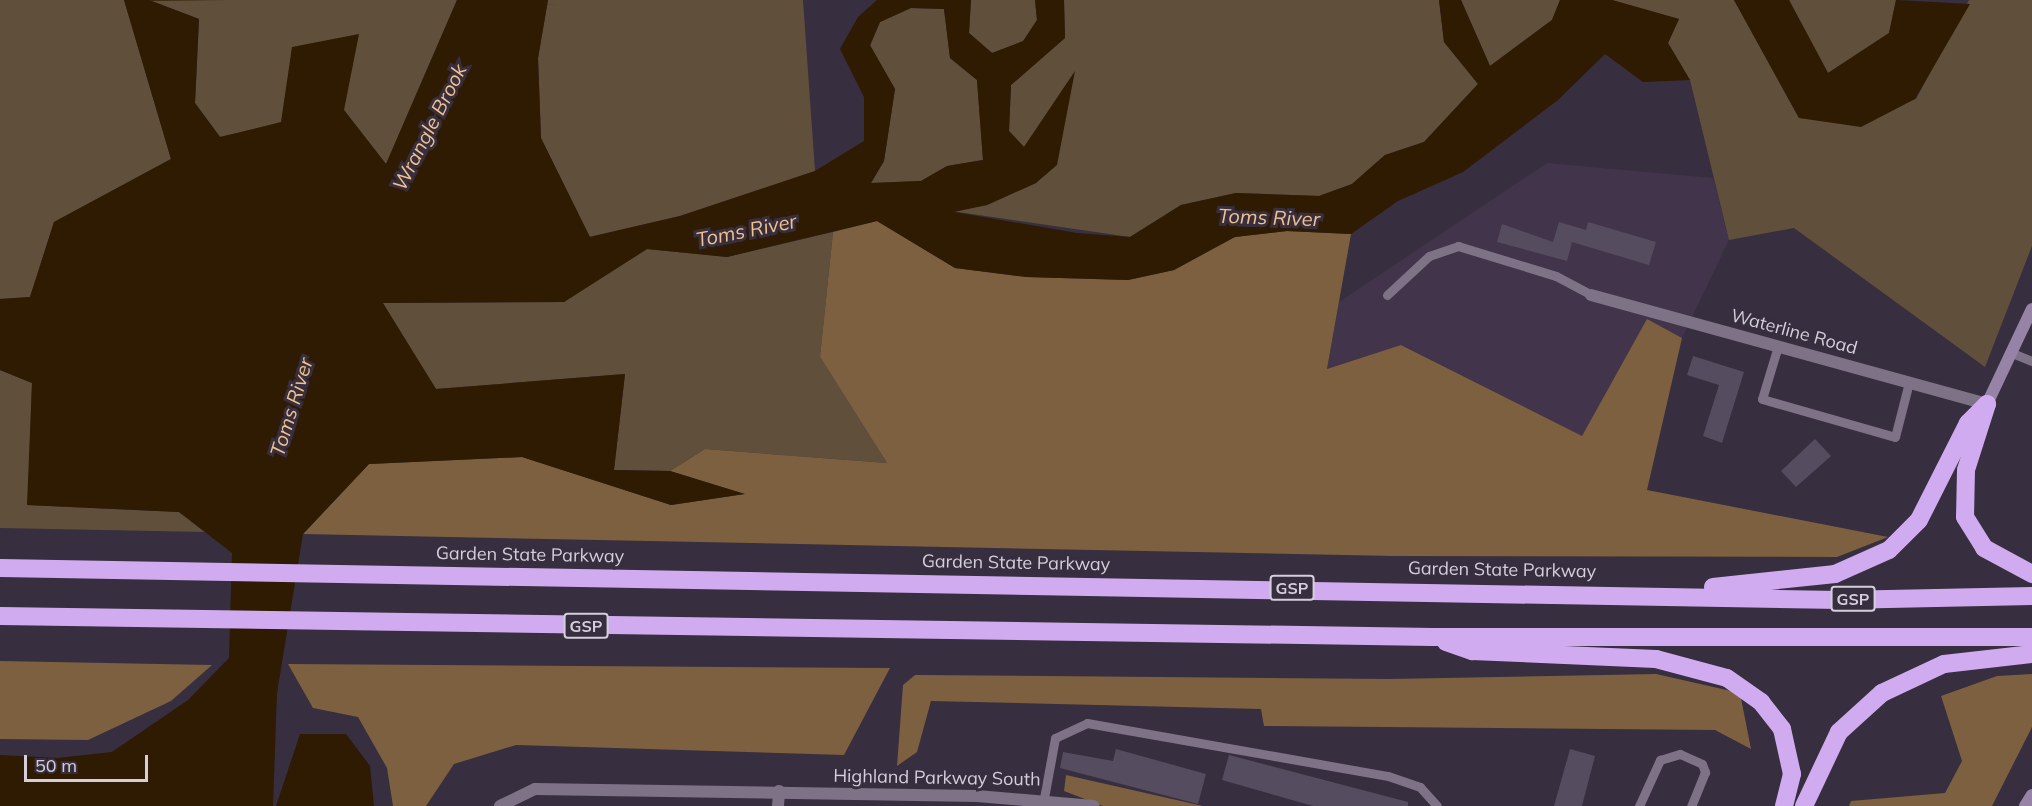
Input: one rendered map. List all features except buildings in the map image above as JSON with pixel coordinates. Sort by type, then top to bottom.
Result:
[{"type":"highway","points":[[1987,404],[1965,477],[1965,517],[1984,548],[2032,574]]},
{"type":"highway","points":[[1673,594],[1835,574],[1880,556],[1919,520],[1968,423],[1987,404]]},
{"type":"highway","name":"Garden State Parkway","points":[[0,568],[1673,594],[1840,600],[2032,596]]},
{"type":"highway","name":"GSP","points":[[0,616],[1433,637],[2032,637]]},
{"type":"highway","points":[[1433,637],[1472,651],[1656,658],[1727,678],[1761,702],[1782,729],[1792,774],[1784,806]]},
{"type":"highway","points":[[1804,806],[1839,732],[1882,693],[1944,664],[2032,654]]},
{"type":"main road","points":[[1987,404],[2032,309]]},
{"type":"main road","points":[[2014,349],[2032,331]]},
{"type":"main road","points":[[2025,806],[2032,795]]},
{"type":"street","name":"Waterline Road","points":[[1591,295],[1987,404]]},
{"type":"street","name":"Highland Parkway South","points":[[500,806],[535,789],[779,791],[1044,798],[1094,806]]},
{"type":"street","points":[[778,806],[779,791]]},
{"type":"lane","points":[[1387,295],[1428,256],[1458,246],[1556,276],[1591,295]]},
{"type":"lane","points":[[1779,346],[1762,399],[1895,437],[1909,382]]},
{"type":"lane","points":[[2014,349],[2032,361]]},
{"type":"lane","points":[[1044,798],[1050,757],[1063,730],[1087,723],[1388,776],[1420,787],[1437,806]]},
{"type":"lane","points":[[1639,806],[1660,760],[1680,754],[1702,765],[1705,772],[1691,806]]},
{"type":"shaded area","points":[[0,0],[124,0],[171,159],[54,222],[30,297],[0,299]]},
{"type":"shaded area","points":[[149,0],[457,0],[386,164],[344,110],[220,137],[195,103],[199,19]]},
{"type":"shaded area","points":[[548,0],[803,0],[815,171],[680,216],[589,237],[541,138],[538,58]]},
{"type":"shaded area","points":[[971,0],[1035,0],[1037,20],[1023,42],[992,53],[969,33]]},
{"type":"shaded area","points":[[1064,0],[1439,0],[1444,42],[1478,84],[1424,142],[1385,155],[1352,184],[1319,196],[1236,193],[1181,205],[1130,237],[951,211],[987,205],[1036,183],[1074,73],[1024,147],[1009,131],[1011,85],[1065,38]]},
{"type":"shaded area","points":[[1461,0],[1560,0],[1552,20],[1490,66]]},
{"type":"shaded area","points":[[1612,0],[1734,0],[1799,118],[1916,99],[1969,0],[2032,0],[2032,246],[1985,367],[1794,228],[1729,240],[1690,80],[1668,43],[1679,19]]},
{"type":"shaded area","points":[[1789,0],[1896,0],[1889,33],[1828,73]]},
{"type":"shaded area","points":[[911,8],[944,9],[950,58],[977,80],[983,160],[947,166],[921,181],[871,183],[884,161],[895,89],[870,46],[880,22]]},
{"type":"shaded area","points":[[1547,163],[1713,178],[1729,240],[1682,338],[1647,320],[1582,436],[1402,345],[1327,369],[1339,302]]},
{"type":"shaded area","points":[[877,221],[955,268],[1027,277],[1128,280],[1174,270],[1234,237],[1287,231],[1351,234],[1327,369],[1401,345],[1582,436],[1647,319],[1682,338],[1647,490],[1888,537],[1837,557],[1393,556],[303,534],[369,464],[522,457],[671,505],[744,494],[670,471],[705,449],[887,463],[820,357],[833,232]]},
{"type":"shaded area","points":[[833,232],[820,357],[887,463],[705,449],[670,471],[614,470],[625,374],[436,389],[382,303],[564,302],[647,249],[727,257]]},
{"type":"shaded area","points":[[0,370],[32,383],[28,505],[179,512],[205,532],[0,528]]},
{"type":"shaded area","points":[[0,661],[212,665],[171,701],[88,740],[0,739]]},
{"type":"shaded area","points":[[288,664],[890,668],[844,755],[516,745],[454,764],[426,806],[393,806],[387,768],[358,717],[313,708]]},
{"type":"shaded area","points":[[1656,674],[1740,693],[1751,749],[1715,730],[1264,726],[1261,709],[931,701],[917,752],[897,766],[903,685],[915,675],[1389,679]]},
{"type":"shaded area","points":[[2032,674],[2032,727],[1992,806],[1849,806],[1851,801],[1945,793],[1962,761],[1941,696],[1997,676]]},
{"type":"shaded area","points":[[1066,775],[1203,806],[1103,806],[1064,791]]},
{"type":"water","points":[[124,0],[149,0],[199,19],[195,103],[220,137],[281,122],[292,47],[359,34],[344,110],[386,164],[457,0],[548,0],[538,58],[541,138],[590,237],[680,216],[815,171],[864,141],[864,97],[840,49],[858,17],[877,0],[971,0],[969,33],[992,53],[1023,41],[1037,20],[1035,0],[1064,0],[1065,38],[1011,85],[1009,131],[1024,147],[1075,71],[1057,165],[1036,183],[987,205],[954,212],[1077,233],[1130,237],[1181,205],[1236,193],[1319,196],[1352,184],[1385,155],[1424,142],[1478,84],[1444,42],[1439,0],[1461,0],[1490,66],[1552,20],[1560,0],[1612,0],[1679,19],[1668,43],[1690,80],[1643,82],[1605,54],[1558,100],[1463,172],[1398,201],[1351,234],[1287,231],[1235,237],[1174,270],[1128,280],[1027,277],[955,268],[877,221],[727,257],[647,249],[564,302],[383,303],[436,389],[625,374],[614,470],[670,471],[745,494],[671,505],[522,457],[369,464],[303,534],[277,693],[273,806],[0,806],[0,755],[57,758],[112,752],[188,700],[229,658],[232,553],[179,512],[27,505],[32,383],[0,370],[0,299],[30,297],[54,222],[171,159]],"holes":[[[911,8],[944,9],[950,58],[977,80],[983,160],[947,166],[921,181],[871,183],[884,161],[895,89],[870,45],[880,22]]]},
{"type":"water","points":[[1734,0],[1789,0],[1828,73],[1889,33],[1896,0],[1970,4],[1915,99],[1861,127],[1799,118]]},
{"type":"water","points":[[300,734],[346,734],[370,766],[374,806],[276,806]]},
{"type":"water label","name":"Wrangle Brook","points":[[429,127]]},
{"type":"water label","name":"Toms River","points":[[1269,217]]},
{"type":"water label","name":"Toms River","points":[[746,230]]},
{"type":"water label","name":"Toms River","points":[[291,407]]}]
